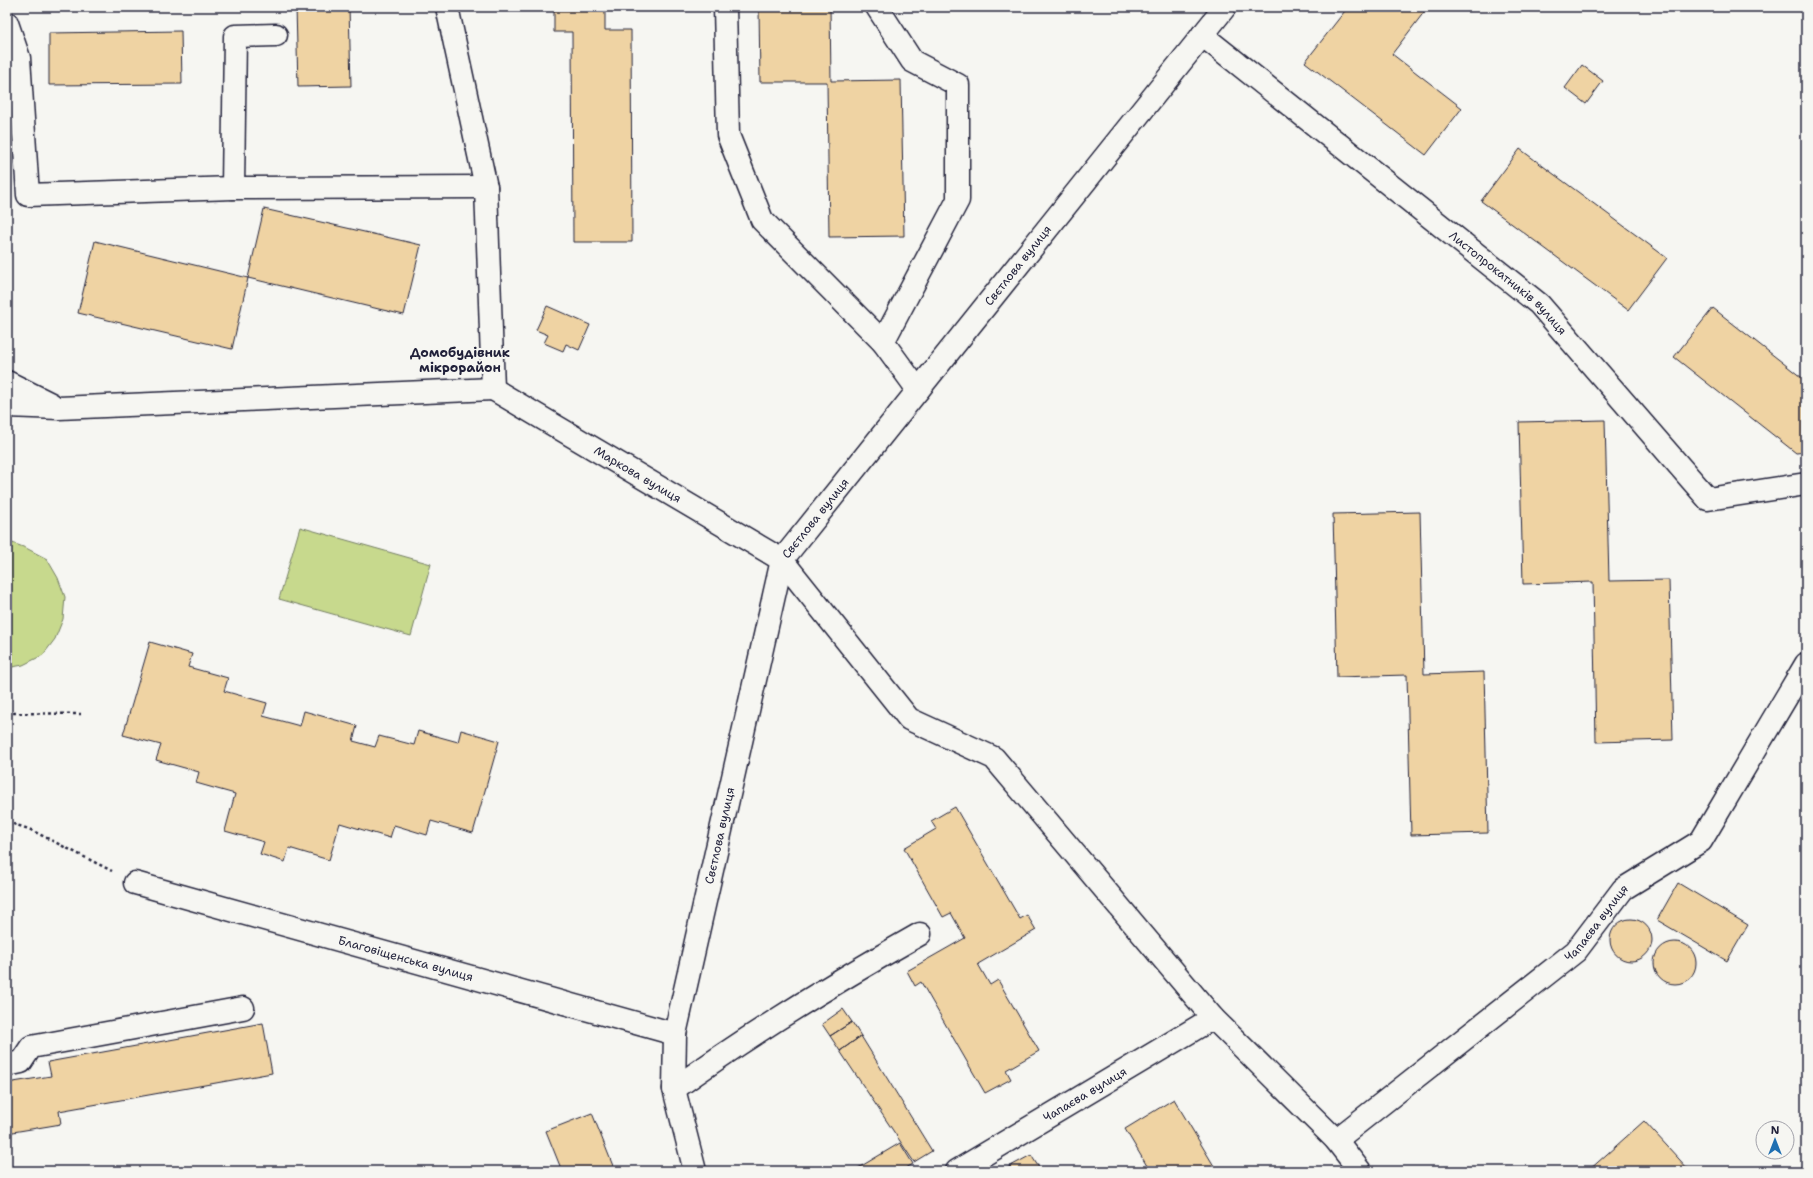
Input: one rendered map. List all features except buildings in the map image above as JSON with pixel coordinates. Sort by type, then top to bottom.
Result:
[{"type":"street","points":[[7,406],[59,408],[493,389],[486,188],[447,7]]},
{"type":"street","points":[[725,7],[728,136],[762,220],[883,342],[918,390]]},
{"type":"street","points":[[877,7],[912,61],[958,85],[958,200],[883,342]]},
{"type":"street","name":"Свєтлова вулиця","points":[[695,1171],[674,1089],[675,1034],[782,560],[1225,7]]},
{"type":"street","points":[[7,23],[19,58],[28,195],[233,188],[486,188]]},
{"type":"street","points":[[233,188],[235,36],[276,35]]},
{"type":"street","name":"Листопрокатників вулиця","points":[[1202,35],[1539,304],[1708,499],[1806,484]]},
{"type":"street","points":[[7,382],[59,408]]},
{"type":"street","name":"Маркова вулиця","points":[[493,389],[782,560]]},
{"type":"street","points":[[782,560],[909,719],[994,758],[1213,1018],[1336,1140],[1360,1171]]},
{"type":"street","name":"Чапаєва вулиця","points":[[1336,1140],[1576,951],[1623,889],[1701,840],[1806,664]]},
{"type":"street","name":"Благовіщенська вулиця","points":[[135,883],[675,1034]]},
{"type":"street","points":[[674,1089],[732,1048],[836,981],[920,934]]},
{"type":"street","points":[[7,1065],[21,1062],[31,1047],[244,1008]]},
{"type":"street","name":"Чапаєва вулиця","points":[[957,1171],[1213,1018]]},
{"type":"path","points":[[7,713],[81,714]]},
{"type":"path","points":[[7,822],[29,829],[135,883]]},
{"type":"green space","points":[[300,527],[431,564],[411,636],[279,599]]},
{"type":"green space","points":[[7,541],[26,548],[47,559],[58,578],[65,597],[63,619],[55,639],[43,655],[23,665],[7,668]]},
{"type":"district","name":"Домобудівник мікрорайон","points":[[460,360]]}]
